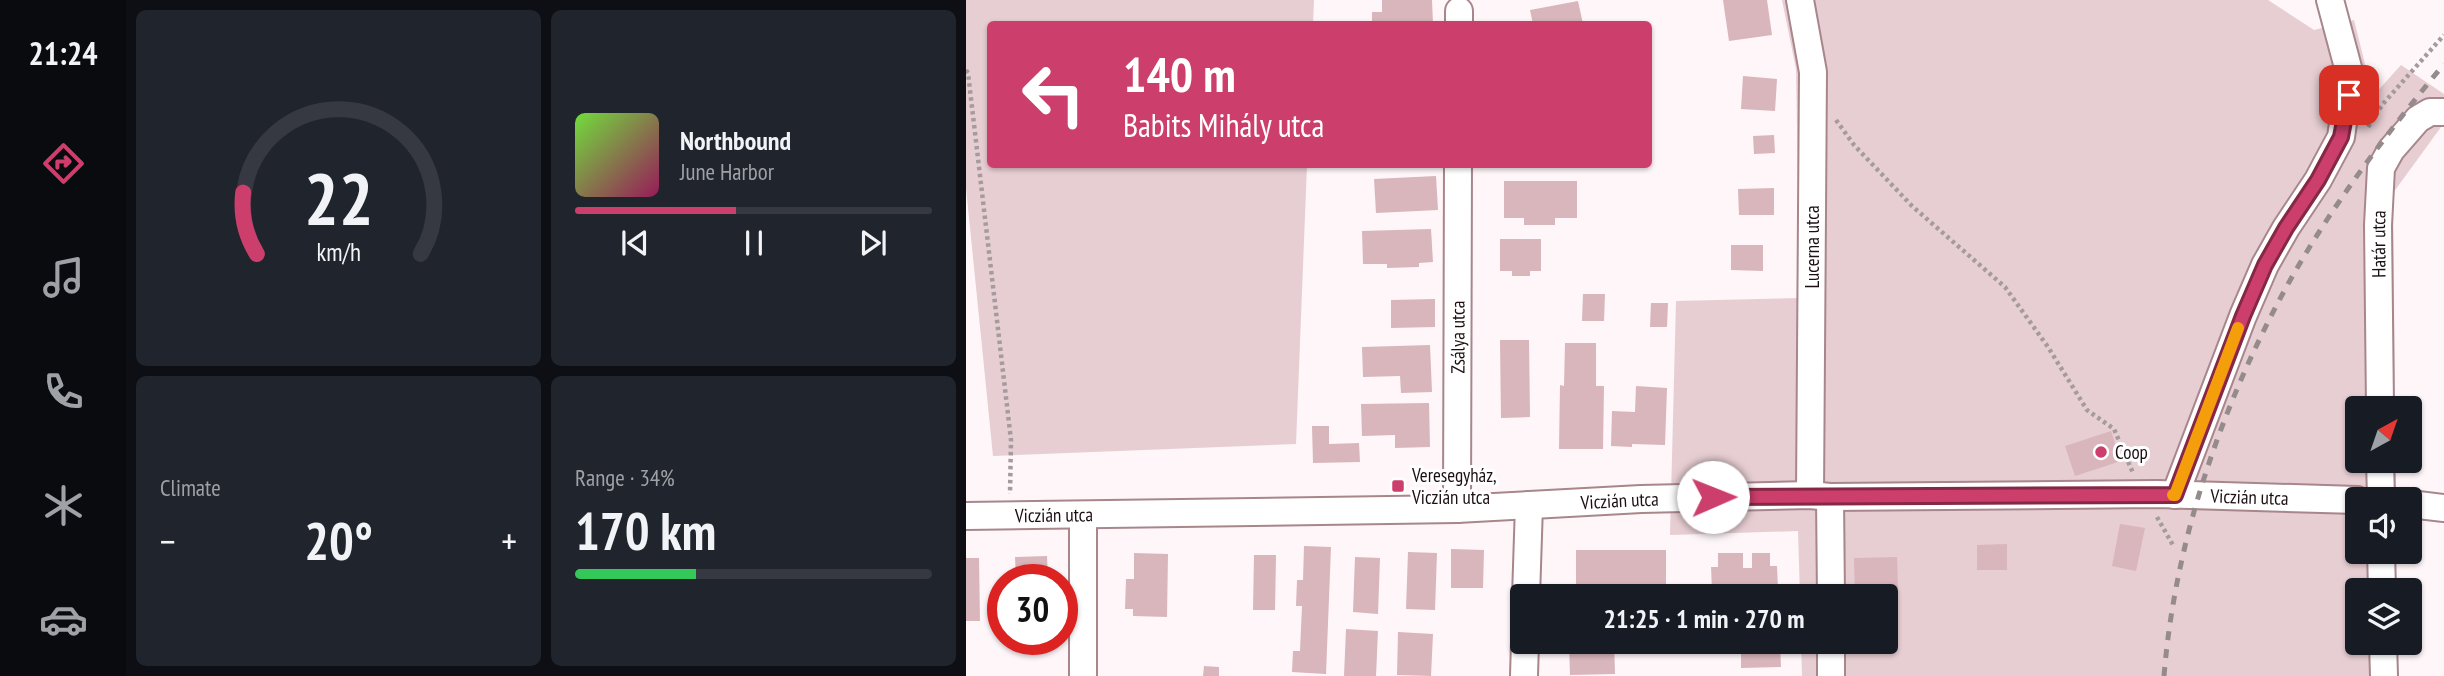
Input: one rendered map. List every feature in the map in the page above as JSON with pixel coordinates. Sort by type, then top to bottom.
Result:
[{"type":"street","name":"Lucerna utca","points":[[1800,0],[1813,72],[1820,496],[1830,584]]},
{"type":"street","points":[[2175,495],[2265,265],[2318,180],[2341,137],[2350,75],[2330,0]]},
{"type":"street","name":"Határ utca","points":[[2380,396],[2378,225],[2381,168],[2391,150],[2418,119],[2430,112],[2444,112]]},
{"type":"street","name":"Zsálya utca","points":[[1457,509],[1458,168]]},
{"type":"street","name":"Viczián utca","points":[[966,516],[1457,509],[1641,499],[1820,496],[2175,495],[2345,500]]},
{"type":"street","points":[[1526,584],[1529,505]]},
{"type":"street","points":[[2422,505],[2444,508]]},
{"type":"street","points":[[1083,515],[1083,676]]},
{"type":"street","points":[[1524,676],[1525,654]]},
{"type":"street","points":[[1831,654],[1831,676]]},
{"type":"street","points":[[2383,655],[2384,676]]},
{"type":"path","points":[[966,70],[1012,440],[1009,516]]},
{"type":"path","points":[[1813,86],[1854,145],[1912,206],[2005,287],[2048,347],[2087,410],[2114,429],[2125,458],[2174,547]]},
{"type":"shaded area","points":[[966,0],[1314,0],[1313,21],[987,21],[987,168],[1307,168],[1296,444],[993,456],[966,188]]},
{"type":"shaded area","points":[[1782,0],[2268,0],[2314,30],[2354,20],[2373,96],[2401,65],[2444,94],[2444,123],[2393,193],[2395,396],[2345,396],[2345,473],[2396,473],[2396,487],[2345,487],[2345,564],[2396,564],[2396,578],[2345,578],[2345,655],[2395,655],[2395,676],[1802,676],[1801,654],[1898,654],[1898,584],[1800,584],[1798,531],[1670,535],[1676,301],[1800,298],[1796,69]]},
{"type":"building","points":[[1382,0],[1432,0],[1433,21],[1372,21],[1372,12],[1382,12]]},
{"type":"building","points":[[1723,0],[1767,0],[1772,35],[1729,41]]},
{"type":"building","points":[[1578,1],[1582,21],[1532,21],[1530,10]]},
{"type":"building","points":[[1743,76],[1777,79],[1775,111],[1741,109]]},
{"type":"building","points":[[1774,135],[1775,153],[1754,154],[1753,136]]},
{"type":"building","points":[[1436,176],[1438,210],[1376,213],[1374,179]]},
{"type":"building","points":[[1504,181],[1577,181],[1577,218],[1555,218],[1555,225],[1524,225],[1524,218],[1504,218]]},
{"type":"building","points":[[1774,188],[1774,215],[1739,215],[1738,189]]},
{"type":"building","points":[[1431,229],[1433,262],[1419,263],[1419,267],[1387,268],[1387,264],[1363,264],[1362,231]]},
{"type":"building","points":[[1500,239],[1541,239],[1541,271],[1530,271],[1530,276],[1512,276],[1512,271],[1500,271]]},
{"type":"building","points":[[1731,245],[1763,245],[1763,271],[1731,270]]},
{"type":"building","points":[[1583,294],[1605,294],[1604,321],[1582,321]]},
{"type":"building","points":[[1435,299],[1435,327],[1391,328],[1391,300]]},
{"type":"building","points":[[1651,303],[1668,303],[1667,327],[1650,327]]},
{"type":"building","points":[[1500,340],[1529,340],[1530,417],[1501,418]]},
{"type":"building","points":[[1565,343],[1596,343],[1596,386],[1604,386],[1603,449],[1559,449],[1560,385],[1564,386]]},
{"type":"building","points":[[1430,345],[1432,392],[1401,393],[1400,376],[1363,377],[1362,347]]},
{"type":"building","points":[[1636,386],[1667,388],[1665,445],[1611,446],[1612,411],[1635,412]]},
{"type":"building","points":[[1429,403],[1430,447],[1395,448],[1395,435],[1362,436],[1361,404]]},
{"type":"building","points":[[1312,426],[1329,426],[1329,444],[1359,443],[1360,462],[1313,463]]},
{"type":"building","points":[[2111,431],[2121,461],[2075,476],[2065,446]]},
{"type":"building","points":[[2120,524],[2145,528],[2136,571],[2112,566]]},
{"type":"building","points":[[2007,544],[2007,570],[1977,570],[1977,545]]},
{"type":"building","points":[[1304,546],[1331,547],[1326,674],[1292,672],[1293,651],[1300,651],[1302,606],[1296,606],[1297,580],[1303,580]]},
{"type":"building","points":[[1451,549],[1484,550],[1483,588],[1451,588]]},
{"type":"building","points":[[1576,550],[1666,550],[1666,584],[1576,584]]},
{"type":"building","points":[[1408,552],[1437,553],[1435,610],[1406,609]]},
{"type":"building","points":[[1134,553],[1168,554],[1167,617],[1133,616],[1133,609],[1125,609],[1126,579],[1134,579]]},
{"type":"building","points":[[1718,553],[1743,553],[1743,568],[1752,568],[1752,553],[1770,553],[1770,566],[1777,566],[1778,584],[1712,584],[1711,567],[1718,567]]},
{"type":"building","points":[[1254,555],[1276,555],[1275,610],[1253,610]]},
{"type":"building","points":[[1047,556],[1047,564],[1015,564],[1015,557]]},
{"type":"building","points":[[1355,557],[1380,558],[1378,614],[1353,612]]},
{"type":"building","points":[[1897,557],[1898,584],[1855,584],[1854,558]]},
{"type":"building","points":[[966,558],[979,558],[980,621],[966,621]]},
{"type":"building","points":[[1346,629],[1378,631],[1376,676],[1344,676]]},
{"type":"building","points":[[1398,632],[1433,634],[1431,676],[1397,675]]},
{"type":"building","points":[[1569,654],[1614,654],[1615,674],[1570,675]]},
{"type":"building","points":[[1741,654],[1780,654],[1781,667],[1741,668]]},
{"type":"building","points":[[1204,666],[1219,667],[1219,676],[1203,676]]},
{"type":"railway","points":[[2164,676],[2179,574],[2191,524],[2205,474],[2242,377],[2288,284],[2323,226],[2381,143],[2444,64]]},
{"type":"slow traffic","points":[[2173,495],[2238,328]]},
{"type":"place","name":"Coop","points":[[2101,452]]},
{"type":"place","name":"Veresegyház, Viczián utca","points":[[1398,486]]},
{"type":"route","points":[[1713,497],[2175,495],[2265,265],[2318,180],[2341,137],[2349,95]]}]
